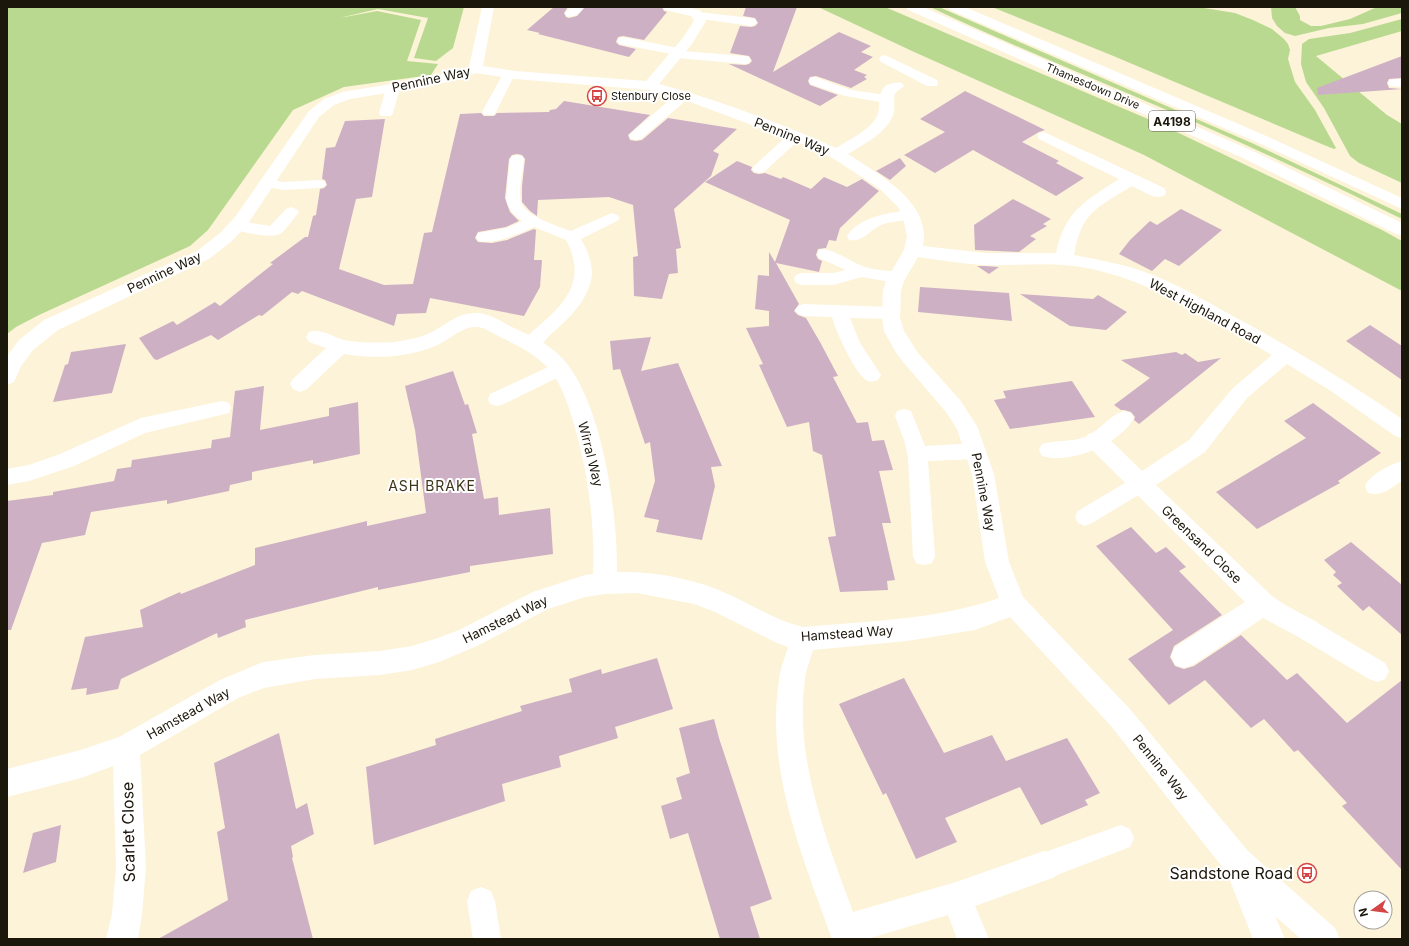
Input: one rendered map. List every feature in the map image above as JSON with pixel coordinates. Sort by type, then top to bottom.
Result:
[{"type":"street","points":[[475,70],[488,7]]},
{"type":"street","points":[[650,86],[677,53],[700,21],[698,16],[690,12],[669,7]]},
{"type":"street","name":"Thamesdown Drive","points":[[912,7],[1249,155],[1402,230]]},
{"type":"street","name":"Thamesdown Drive","points":[[954,7],[1259,138],[1402,204]]},
{"type":"street","name":"Pennine Way","points":[[7,377],[12,364],[26,345],[51,325],[203,255],[226,238],[238,226],[314,114],[322,106],[347,95],[450,77],[475,70],[650,86],[684,95],[795,136],[837,154],[886,186],[896,195],[910,215],[916,238],[913,250],[897,277],[892,291],[891,313],[894,331],[902,346],[953,406],[966,426],[983,474],[997,562],[1014,604],[1120,717],[1237,862],[1324,939]]},
{"type":"street","points":[[837,154],[878,127],[886,113],[886,99],[888,91],[897,86]]},
{"type":"street","points":[[1086,157],[1158,192]]},
{"type":"street","points":[[1064,259],[1070,230],[1081,214],[1093,204],[1131,179]]},
{"type":"street","name":"West Highland Road","points":[[913,250],[985,259],[1064,259],[1106,267],[1145,280],[1172,291],[1286,354],[1338,386],[1402,430]]},
{"type":"street","name":"Wirral Way","points":[[316,337],[340,346],[364,350],[411,347],[438,337],[457,324],[475,320],[491,325],[531,343],[551,359],[573,391],[592,448],[599,477],[607,551],[605,583]]},
{"type":"street","points":[[300,384],[340,346]]},
{"type":"street","points":[[1140,484],[1197,446],[1240,393],[1286,354]]},
{"type":"street","name":"Greensand Close","points":[[1096,440],[1263,604],[1276,613],[1308,630]]},
{"type":"street","points":[[1376,486],[1402,470]]},
{"type":"street","name":"Hamstead Way","points":[[7,783],[81,764],[126,748],[229,689],[263,675],[315,667],[380,663],[418,656],[468,638],[542,600],[584,586],[605,583],[636,582],[694,593],[720,602],[786,635],[803,639],[907,629],[975,618],[1014,604]]},
{"type":"street","points":[[1184,656],[1263,604]]},
{"type":"street","points":[[803,639],[792,678],[789,709],[794,766],[802,808],[820,866],[847,935],[1044,866]]},
{"type":"street","name":"Scarlet Close","points":[[122,939],[131,868],[126,748]]},
{"type":"street","name":"Pennine Way","points":[[1237,862],[1269,939]]},
{"type":"street","points":[[956,897],[973,939]]},
{"type":"lane","points":[[698,16],[751,22]]},
{"type":"lane","points":[[623,41],[677,53],[745,60]]},
{"type":"lane","points":[[885,59],[932,83]]},
{"type":"lane","points":[[488,112],[509,74]]},
{"type":"lane","points":[[897,86],[916,76]]},
{"type":"lane","points":[[816,81],[847,94],[886,99]]},
{"type":"lane","points":[[386,113],[393,88]]},
{"type":"lane","points":[[636,136],[684,95]]},
{"type":"lane","points":[[760,169],[795,136]]},
{"type":"lane","points":[[1044,136],[1086,157]]},
{"type":"lane","points":[[517,159],[513,194],[514,205],[518,211],[542,226],[572,237],[612,218]]},
{"type":"lane","points":[[266,183],[284,186],[319,184]]},
{"type":"lane","points":[[238,226],[270,231],[274,230],[291,212]]},
{"type":"lane","points":[[855,236],[873,222],[910,215]]},
{"type":"lane","points":[[484,236],[510,232],[534,221]]},
{"type":"lane","points":[[531,343],[569,307],[577,293],[582,278],[583,263],[572,237]]},
{"type":"lane","points":[[825,254],[832,256],[862,272],[897,277]]},
{"type":"lane","points":[[802,279],[833,280],[862,272]]},
{"type":"lane","points":[[804,310],[891,313]]},
{"type":"lane","points":[[840,311],[843,325],[852,344],[860,360],[872,375]]},
{"type":"lane","points":[[497,399],[559,369]]},
{"type":"lane","points":[[7,477],[29,473],[67,460],[141,426],[222,408]]},
{"type":"lane","points":[[904,416],[916,443],[918,454],[924,556]]},
{"type":"lane","points":[[1049,450],[1078,447],[1096,440],[1124,418]]},
{"type":"lane","points":[[918,454],[976,451]]},
{"type":"lane","points":[[1085,517],[1140,484]]},
{"type":"lane","points":[[1308,630],[1377,671]]},
{"type":"lane","points":[[1044,866],[1122,838]]},
{"type":"lane","points":[[481,901],[487,939]]},
{"type":"green space","points":[[7,7],[464,7],[453,48],[436,61],[414,58],[428,18],[378,9],[339,18],[377,11],[421,20],[407,61],[438,64],[431,75],[344,87],[293,110],[208,230],[190,246],[39,315],[16,327],[7,334]]},
{"type":"green space","points":[[818,7],[885,7],[1162,125],[1382,230],[1402,241],[1402,291],[1144,155],[912,51]]},
{"type":"green space","points":[[930,7],[939,7],[1254,144],[1402,214],[1402,219],[1323,180],[1215,131]]},
{"type":"green space","points":[[992,7],[1198,7],[1235,13],[1253,20],[1272,29],[1288,44],[1290,50],[1288,59],[1295,82],[1315,110],[1336,148],[1334,149],[1324,145],[1111,55]]},
{"type":"green space","points":[[1271,7],[1295,7],[1300,16],[1300,20],[1311,26],[1321,26],[1350,19],[1377,7],[1402,7],[1402,13],[1363,24],[1329,28],[1295,36],[1285,33],[1277,26],[1272,18]]},
{"type":"green space","points":[[1402,19],[1402,31],[1316,56],[1387,115],[1402,124],[1402,183],[1359,163],[1350,156],[1324,108],[1306,82],[1301,64],[1302,44],[1309,39],[1350,33]]},
{"type":"building","points":[[554,7],[568,7],[564,13],[566,17],[569,18],[577,16],[585,7],[662,7],[664,11],[667,12],[644,40],[623,36],[618,37],[616,42],[619,45],[636,49],[629,57],[527,30]]},
{"type":"building","points":[[746,7],[797,7],[773,72],[839,32],[871,46],[861,52],[873,57],[854,70],[867,75],[864,77],[867,79],[851,88],[816,76],[810,77],[808,81],[810,85],[838,95],[820,106],[729,64],[745,65],[752,61],[749,56],[730,53],[740,26],[751,27],[758,23],[755,18],[743,16]]},
{"type":"building","points":[[1402,56],[1402,78],[1389,79],[1387,83],[1389,88],[1402,89],[1318,95],[1317,88]]},
{"type":"building","points":[[965,91],[1045,130],[1022,142],[1059,161],[1056,163],[1084,178],[1056,196],[973,150],[935,173],[904,155],[945,132],[920,119]]},
{"type":"building","points":[[564,101],[650,115],[628,135],[630,140],[636,141],[642,140],[668,118],[737,129],[713,151],[719,154],[711,176],[674,209],[681,248],[676,249],[678,273],[669,274],[662,299],[634,296],[633,257],[638,256],[633,205],[609,197],[538,200],[537,216],[522,202],[525,159],[522,155],[517,154],[512,155],[509,159],[505,198],[510,212],[519,221],[506,227],[478,232],[475,238],[478,242],[492,243],[507,240],[534,229],[536,230],[534,260],[542,260],[540,287],[524,316],[430,298],[426,313],[397,314],[394,326],[302,291],[298,294],[292,292],[262,316],[259,315],[218,340],[211,335],[157,360],[154,359],[139,338],[173,321],[177,325],[215,302],[220,306],[273,264],[270,263],[305,237],[308,237],[313,216],[316,215],[320,189],[327,185],[325,180],[322,179],[326,148],[335,147],[345,121],[385,119],[372,197],[356,199],[339,269],[384,285],[413,284],[424,233],[432,232],[460,114],[481,113],[484,116],[494,116],[497,113],[549,112],[550,110],[556,109]]},
{"type":"building","points":[[900,158],[906,166],[890,180],[876,171]]},
{"type":"building","points":[[737,161],[752,167],[751,170],[754,173],[765,173],[781,179],[783,177],[811,189],[824,177],[847,187],[862,179],[879,191],[840,228],[836,241],[829,240],[826,248],[818,249],[816,255],[818,259],[822,261],[819,272],[776,263],[799,304],[794,311],[798,315],[806,318],[820,342],[838,376],[833,377],[857,423],[868,422],[872,441],[884,440],[893,470],[879,471],[891,523],[882,523],[895,580],[887,581],[888,590],[840,592],[828,537],[836,536],[822,455],[813,451],[809,422],[787,427],[759,365],[763,364],[746,328],[769,326],[769,311],[755,309],[758,275],[769,276],[769,252],[775,262],[790,220],[705,182]]},
{"type":"building","points":[[1013,199],[1051,219],[1043,224],[1047,226],[1030,236],[1036,239],[1019,252],[975,250],[974,225]]},
{"type":"building","points":[[1181,209],[1222,230],[1179,266],[1165,259],[1152,271],[1119,254],[1130,240],[1150,221],[1157,225]]},
{"type":"building","points":[[977,266],[985,266],[999,267],[989,274]]},
{"type":"building","points":[[920,287],[1009,293],[1012,321],[918,312]]},
{"type":"building","points":[[1020,294],[1093,299],[1098,295],[1127,312],[1106,330],[1070,326]]},
{"type":"building","points":[[1370,325],[1402,346],[1402,380],[1346,341]]},
{"type":"building","points":[[651,337],[641,371],[678,363],[722,466],[711,467],[715,486],[702,540],[656,532],[659,520],[644,517],[655,481],[650,442],[645,444],[620,369],[613,370],[610,341]]},
{"type":"building","points":[[126,344],[112,393],[53,402],[65,365],[68,364],[71,352]]},
{"type":"building","points":[[1176,352],[1182,355],[1185,353],[1198,362],[1221,358],[1139,424],[1134,420],[1135,417],[1131,412],[1121,410],[1114,405],[1150,378],[1121,360]]},
{"type":"building","points":[[453,371],[465,405],[468,404],[477,433],[472,434],[484,499],[498,497],[499,515],[550,508],[553,554],[470,566],[470,572],[378,590],[378,587],[245,620],[246,627],[218,638],[217,633],[121,679],[118,689],[86,695],[87,688],[71,690],[85,637],[143,627],[140,610],[180,592],[181,594],[255,565],[255,548],[367,521],[367,526],[426,513],[415,430],[405,386]]},
{"type":"building","points":[[1072,381],[1095,417],[1010,429],[994,400],[1006,398],[1003,391]]},
{"type":"building","points":[[264,386],[260,430],[329,416],[329,408],[358,402],[360,454],[313,464],[313,460],[252,472],[252,480],[230,485],[229,491],[167,504],[167,500],[91,512],[85,535],[42,543],[11,630],[7,630],[7,501],[53,495],[53,492],[114,481],[117,469],[131,467],[132,460],[211,448],[212,440],[230,437],[235,391]]},
{"type":"building","points":[[1313,403],[1381,453],[1338,481],[1340,483],[1257,529],[1216,492],[1306,438],[1284,421]]},
{"type":"building","points":[[1131,527],[1156,553],[1166,547],[1186,567],[1179,571],[1222,615],[1174,646],[1170,657],[1175,666],[1184,669],[1194,666],[1241,635],[1287,680],[1297,673],[1347,723],[1402,680],[1402,870],[1342,806],[1347,803],[1298,750],[1294,752],[1264,719],[1251,728],[1205,680],[1169,705],[1128,659],[1173,630],[1096,546]]},
{"type":"building","points":[[1351,542],[1402,585],[1402,635],[1369,606],[1363,611],[1337,586],[1342,583],[1333,575],[1336,572],[1324,560]]},
{"type":"building","points":[[657,658],[673,709],[615,727],[618,738],[559,756],[561,767],[502,784],[505,801],[374,845],[366,767],[436,745],[435,739],[522,711],[520,706],[572,692],[569,679],[601,669],[602,674]]},
{"type":"building","points":[[904,678],[944,753],[992,735],[1006,761],[1067,738],[1100,793],[1085,800],[1088,805],[1041,825],[1020,787],[945,818],[957,842],[916,859],[886,793],[883,795],[839,704]]},
{"type":"building","points":[[714,719],[772,899],[750,907],[760,939],[720,939],[688,833],[670,839],[661,806],[682,799],[676,778],[690,773],[679,728]]},
{"type":"building","points":[[279,733],[296,809],[307,803],[314,834],[291,846],[292,858],[313,939],[158,939],[228,900],[217,832],[225,828],[214,763]]},
{"type":"building","points":[[61,825],[56,862],[23,873],[33,833]]},
{"type":"place","name":"Stenbury Close","points":[[597,96]]},
{"type":"place","name":"Sandstone Road","points":[[1307,873]]},
{"type":"district","name":"ASH BRAKE","points":[[432,485]]}]
